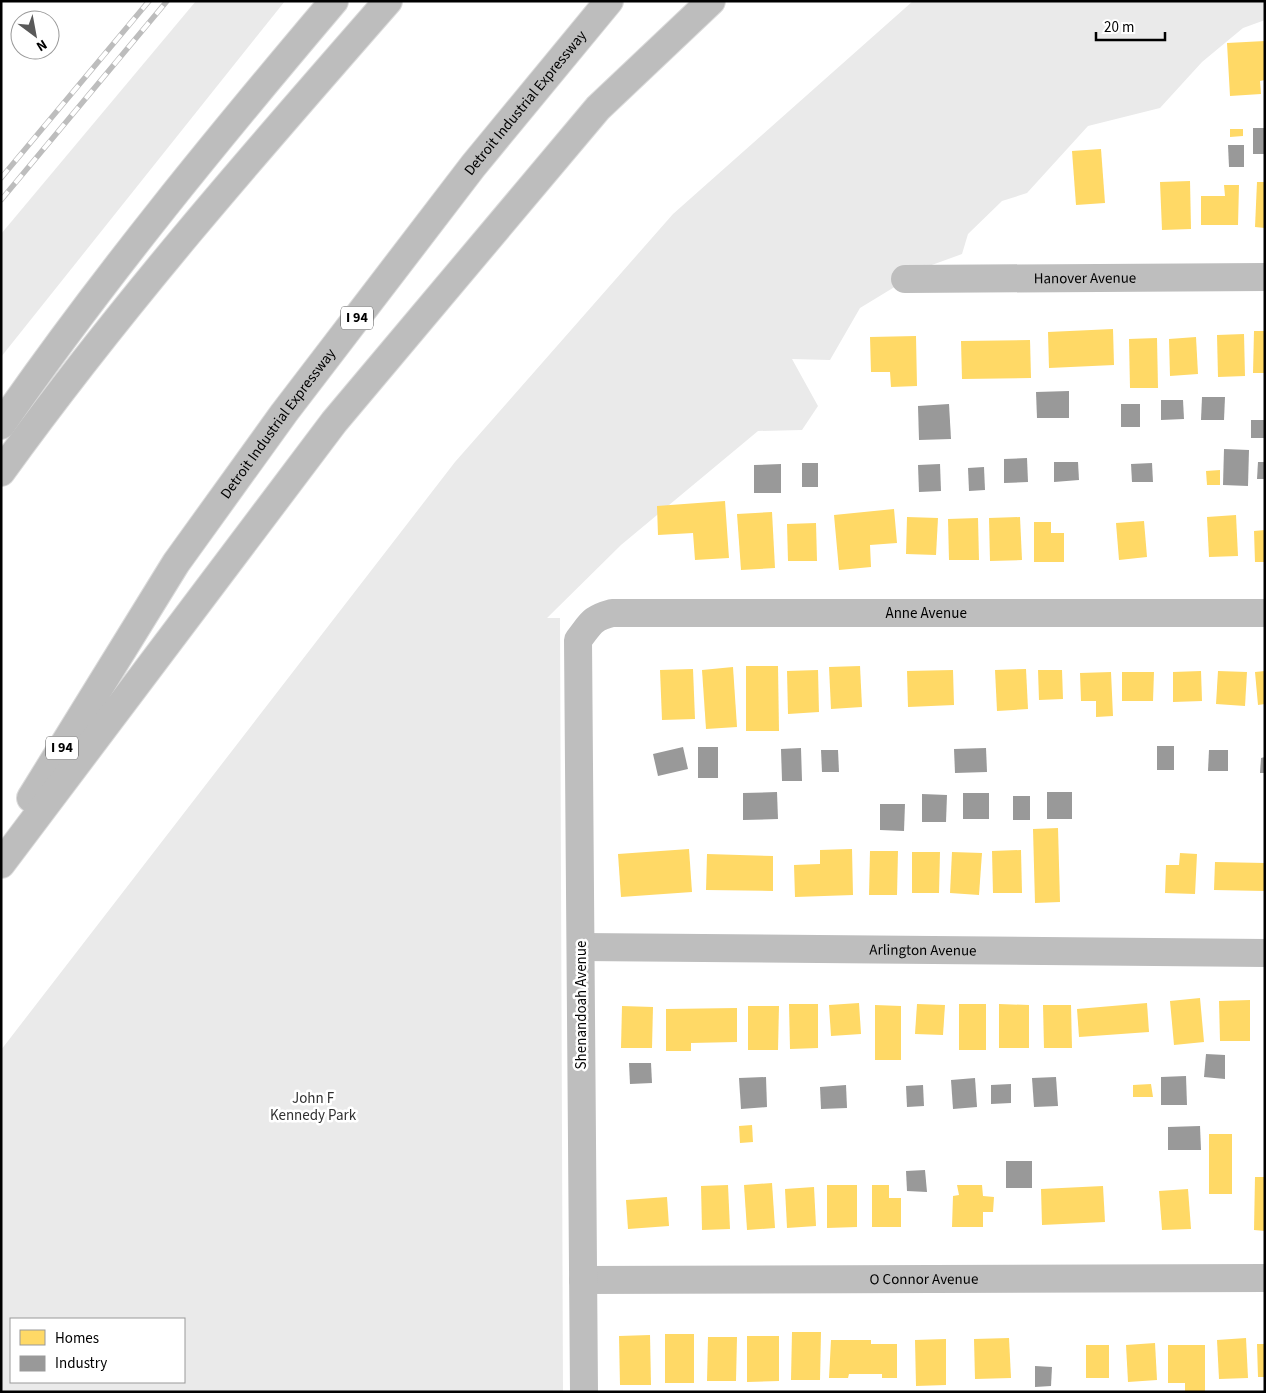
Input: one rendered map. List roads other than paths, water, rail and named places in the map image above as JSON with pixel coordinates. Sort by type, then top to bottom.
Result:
[{"type":"highway","points":[[1,425],[148,230],[246,105],[334,1]]},
{"type":"highway","points":[[1,472],[53,400],[206,209],[388,1]]},
{"type":"highway","name":"Detroit Industrial Expressway","points":[[1,847],[181,556],[284,413],[473,166],[610,1]]},
{"type":"highway","points":[[1,864],[334,422],[598,108],[711,1]]},
{"type":"street","name":"Hanover Avenue","points":[[905,279],[1265,277]]},
{"type":"street","name":"Anne Avenue","points":[[591,622],[599,616],[612,613],[1265,614]]},
{"type":"street","name":"Shenandoah Avenue","points":[[584,1392],[578,640],[591,622]]},
{"type":"street","name":"Arlington Avenue","points":[[581,947],[1265,953]]},
{"type":"street","name":"O Connor Avenue","points":[[583,1280],[1265,1278]]},
{"type":"railway","points":[[1,178],[149,1]]},
{"type":"railway","points":[[1,200],[167,1]]},
{"type":"park label","name":"John F Kennedy Park","points":[[313,1106]]}]
